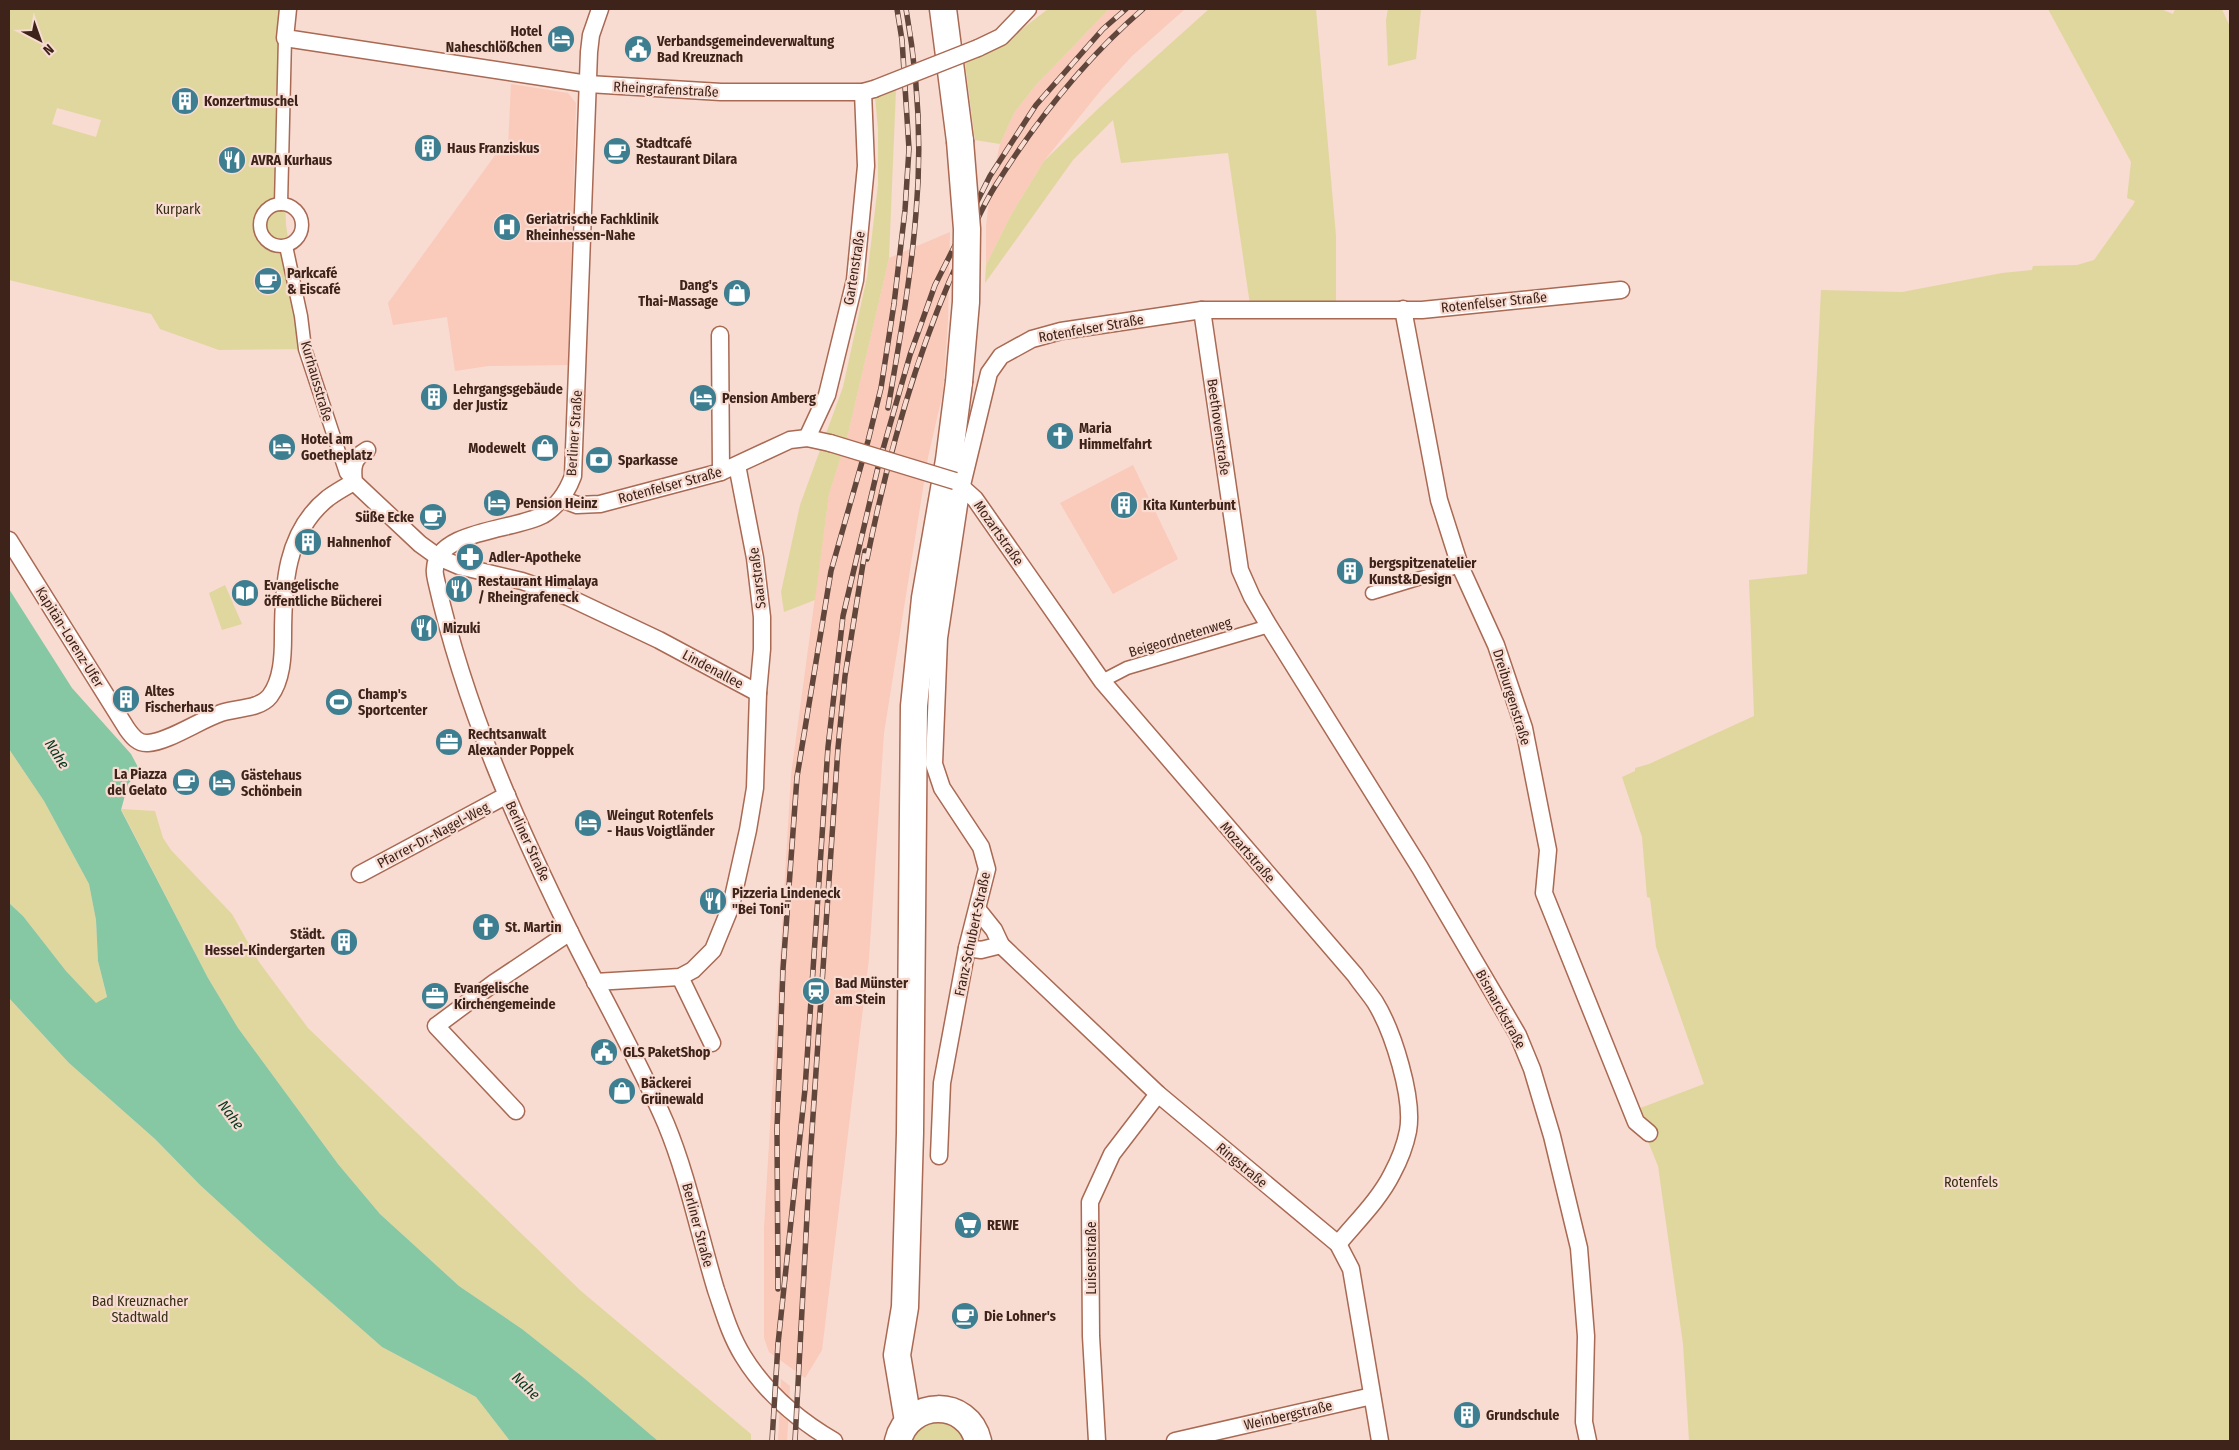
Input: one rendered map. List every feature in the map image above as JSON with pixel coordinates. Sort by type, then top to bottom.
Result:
[{"type":"main road","points":[[942,9],[960,141],[967,229],[966,302],[959,382],[949,460],[924,598],[914,706],[910,1133],[905,1308],[897,1355],[910,1424],[938,1408],[956,1412],[972,1426],[978,1441]]},
{"type":"street","points":[[281,204],[285,38],[288,9]]},
{"type":"street","name":"Berliner Straße","points":[[600,9],[592,35],[588,84],[573,476],[561,498],[543,515],[455,540],[445,547],[438,557],[434,568],[468,698],[507,795],[570,932],[665,1121],[679,1157],[709,1268],[731,1334],[744,1357],[768,1389],[801,1420],[834,1441]]},
{"type":"street","name":"Rheingrafenstraße","points":[[285,38],[588,84],[721,92],[868,90],[978,48],[1001,37],[1028,9]]},
{"type":"street","name":"Gartenstraße","points":[[807,438],[827,395],[855,280],[866,166],[868,90]]},
{"type":"street","points":[[281,204],[295,210],[302,223],[299,238],[286,246],[271,244],[265,239],[260,225],[262,218],[269,208],[281,204]]},
{"type":"street","name":"Kurhausstraße","points":[[286,246],[301,316],[305,350],[346,473],[420,544],[438,557]]},
{"type":"street","name":"Rotenfelser Straße","points":[[561,498],[577,505],[600,504],[721,472],[790,440],[807,438],[830,443],[958,483],[988,373],[1001,356],[1032,338],[1061,331],[1202,310],[1422,310],[1621,290]]},
{"type":"street","name":"Dreiburgenstraße","points":[[1403,309],[1439,500],[1460,566],[1496,645],[1524,728],[1548,850],[1544,892],[1636,1122],[1649,1133]]},
{"type":"street","name":"Beethovenstraße","points":[[1202,310],[1240,570],[1252,597],[1269,626]]},
{"type":"street","points":[[720,335],[721,472]]},
{"type":"street","points":[[354,482],[352,468],[355,460],[367,450]]},
{"type":"street","name":"Saarstraße","points":[[737,465],[754,548],[762,616],[762,649],[758,693]]},
{"type":"street","name":"Kapitän-Lorenz-Ufer","points":[[9,540],[127,729],[138,742],[147,744],[158,741],[222,712],[260,703],[271,695],[282,662],[286,571],[291,554],[302,528],[315,511],[328,498],[354,482]]},
{"type":"street","name":"Mozartstraße","points":[[958,483],[975,499],[998,530],[1102,681],[1355,975],[1375,1002],[1388,1028],[1398,1055],[1407,1110],[1408,1129],[1400,1156],[1391,1176],[1338,1244]]},
{"type":"street","name":"Franz-Schubert-Straße","points":[[939,1156],[942,1083],[967,948],[988,869],[981,847],[942,788],[934,764],[939,638],[958,483]]},
{"type":"street","name":"Lindenallee","points":[[438,557],[458,566],[522,581],[568,597],[659,640],[758,693],[755,788],[731,906],[713,950],[693,970],[680,977]]},
{"type":"street","points":[[1372,593],[1460,566]]},
{"type":"street","name":"Beigeordnetenweg","points":[[1102,681],[1127,668],[1269,626]]},
{"type":"street","name":"Bismarckstraße","points":[[1269,626],[1420,868],[1522,1044],[1552,1136],[1579,1248],[1586,1336],[1584,1422],[1588,1441]]},
{"type":"street","name":"Pfarrer-Dr.-Nagel-Weg","points":[[360,874],[507,795]]},
{"type":"street","name":"Ringstraße","points":[[978,910],[994,930],[1000,945],[1158,1094],[1338,1244],[1351,1268],[1380,1441]]},
{"type":"street","points":[[516,1110],[436,1026],[494,983],[570,932]]},
{"type":"street","points":[[967,948],[981,950],[1000,945]]},
{"type":"street","points":[[595,982],[680,977],[712,1043]]},
{"type":"street","name":"Luisenstraße","points":[[1097,1441],[1091,1336],[1090,1202],[1112,1154],[1158,1094]]},
{"type":"street","name":"Weinbergstraße","points":[[1184,1440],[1372,1396]]},
{"type":"shaded area","points":[[1109,9],[1185,9],[1132,56],[1101,90],[1044,161],[1011,215],[986,265],[986,226],[991,185],[1000,144],[1014,113],[1035,86]]},
{"type":"shaded area","name":"Geriatrische Fachklinik Rheinhessen-Nahe","points":[[511,84],[568,93],[576,103],[568,365],[488,366],[455,371],[447,317],[393,325],[388,303],[501,147],[508,147]]},
{"type":"shaded area","points":[[950,232],[948,320],[943,392],[928,457],[884,733],[869,958],[822,1350],[805,1378],[769,1352],[764,1338],[764,1228],[791,775],[829,494],[848,434],[889,258]]},
{"type":"shaded area","points":[[1133,465],[1178,559],[1113,594],[1060,503]]},
{"type":"shaded area","points":[[781,1379],[790,1386],[787,1441],[778,1441]]},
{"type":"green space","name":"Kurpark","points":[[9,9],[288,9],[282,123],[286,225],[305,349],[219,350],[160,329],[151,314],[9,280]],"holes":[[[57,108],[101,120],[96,137],[52,124]]]},
{"type":"green space","points":[[1048,9],[1109,9],[1035,86],[1014,113],[1000,144],[975,140],[965,63],[999,47]]},
{"type":"green space","points":[[1209,9],[1316,9],[1336,236],[1336,302],[1250,305],[1228,153],[1121,163],[1113,120],[1073,160],[985,283],[986,265],[1011,215],[1044,161],[1101,106]]},
{"type":"green space","points":[[1388,9],[1421,9],[1416,59],[1388,66],[1386,20]]},
{"type":"green space","name":"Rotenfels","points":[[2048,9],[2161,9],[2173,14],[2175,9],[2222,9],[2230,27],[2230,1441],[1689,1441],[1683,1344],[1658,1166],[1635,1110],[1704,1084],[1656,947],[1650,898],[1647,897],[1642,837],[1622,777],[1635,771],[1635,768],[1649,764],[1754,716],[1749,580],[1807,574],[1821,290],[1902,292],[2002,273],[2032,270],[2033,266],[2077,265],[2094,260],[2133,205],[2135,201],[2127,198],[2131,162]]},
{"type":"green space","points":[[896,89],[889,258],[848,434],[829,494],[815,600],[784,612],[781,592],[800,505],[843,387],[867,277],[878,185],[878,129],[875,96]]},
{"type":"green space","points":[[225,585],[242,624],[222,630],[209,593]]},
{"type":"green space","points":[[9,749],[44,801],[89,884],[96,920],[98,961],[107,998],[96,1004],[66,971],[23,916],[9,903]]},
{"type":"green space","points":[[121,809],[155,811],[163,838],[171,850],[232,914],[259,962],[308,1028],[581,1291],[751,1434],[751,1441],[658,1441],[584,1378],[522,1329],[459,1286],[380,1214],[338,1164],[238,1028],[208,978]]},
{"type":"green space","name":"Bad Kreuznacher Stadtwald","points":[[9,998],[69,1063],[155,1139],[200,1185],[259,1239],[382,1347],[476,1397],[510,1441],[9,1441]]},
{"type":"green space","points":[[946,1420],[961,1431],[965,1441],[909,1441],[919,1426]]},
{"type":"water","name":"Nahe","points":[[9,589],[72,688],[131,754],[140,771],[128,784],[121,810],[208,978],[238,1028],[338,1164],[380,1214],[459,1286],[522,1329],[584,1378],[658,1441],[510,1441],[476,1397],[382,1347],[259,1239],[200,1185],[155,1139],[69,1063],[9,998],[9,903],[23,916],[66,971],[96,1003],[107,997],[98,961],[96,920],[89,884],[44,801],[9,749]]},
{"type":"railway","points":[[778,1289],[777,1129],[783,969],[797,777],[831,571],[881,388],[894,304],[905,210],[909,149],[902,40],[897,9]]},
{"type":"railway","points":[[888,408],[908,286],[918,187],[918,111],[906,9]]},
{"type":"railway","points":[[772,1441],[778,1344],[805,1089],[828,747],[843,616],[879,463],[910,355],[935,285],[990,176],[1036,105],[1103,29],[1126,9]]},
{"type":"railway","points":[[867,559],[894,442],[918,365],[946,289],[981,212],[994,188],[1026,139],[1062,93],[1101,49],[1143,9]]},
{"type":"railway","points":[[795,1441],[810,1160],[838,748],[845,676],[865,551]]},
{"type":"place","name":"Hotel Naheschlößchen","points":[[561,39]]},
{"type":"place","name":"Verbandsgemeindeverwaltung Bad Kreuznach","points":[[638,49]]},
{"type":"place","name":"Konzertmuschel","points":[[185,101]]},
{"type":"place","name":"Haus Franziskus","points":[[428,148]]},
{"type":"place","name":"Stadtcafé Restaurant Dilara","points":[[617,151]]},
{"type":"place","name":"AVRA Kurhaus","points":[[232,160]]},
{"type":"place","name":"Geriatrische Fachklinik Rheinhessen-Nahe","points":[[507,227]]},
{"type":"place","name":"Parkcafé & Eiscafé","points":[[268,281]]},
{"type":"place","name":"Dang's Thai-Massage","points":[[737,293]]},
{"type":"place","name":"Lehrgangsgebäude der Justiz","points":[[434,397]]},
{"type":"place","name":"Pension Amberg","points":[[703,398]]},
{"type":"place","name":"Maria Himmelfahrt","points":[[1060,436]]},
{"type":"place","name":"Hotel am Goetheplatz","points":[[282,447]]},
{"type":"place","name":"Modewelt","points":[[545,448]]},
{"type":"place","name":"Sparkasse","points":[[599,460]]},
{"type":"place","name":"Pension Heinz","points":[[497,503]]},
{"type":"place","name":"Kita Kunterbunt","points":[[1124,505]]},
{"type":"place","name":"Süße Ecke","points":[[433,517]]},
{"type":"place","name":"Hahnenhof","points":[[308,542]]},
{"type":"place","name":"Adler-Apotheke","points":[[470,557]]},
{"type":"place","name":"bergspitzenatelier Kunst&Design","points":[[1350,571]]},
{"type":"place","name":"Restaurant Himalaya / Rheingrafeneck","points":[[459,589]]},
{"type":"place","name":"Evangelische öffentliche Bücherei","points":[[245,593]]},
{"type":"place","name":"Mizuki","points":[[424,628]]},
{"type":"place","name":"Altes Fischerhaus","points":[[126,699]]},
{"type":"place","name":"Champ's Sportcenter","points":[[339,702]]},
{"type":"place","name":"Rechtsanwalt Alexander Poppek","points":[[449,742]]},
{"type":"place","name":"La Piazza del Gelato","points":[[186,782]]},
{"type":"place","name":"Gästehaus Schönbein","points":[[222,783]]},
{"type":"place","name":"Weingut Rotenfels - Haus Voigtländer","points":[[588,823]]},
{"type":"place","name":"Pizzeria Lindeneck \"Bei Toni\"","points":[[713,901]]},
{"type":"place","name":"St. Martin","points":[[486,927]]},
{"type":"place","name":"Städt. Hessel-Kindergarten","points":[[344,942]]},
{"type":"place","name":"Bad Münster am Stein","points":[[816,991]]},
{"type":"place","name":"Evangelische Kirchengemeinde","points":[[435,996]]},
{"type":"place","name":"GLS PaketShop","points":[[604,1052]]},
{"type":"place","name":"Bäckerei Grünewald","points":[[622,1091]]},
{"type":"place","name":"REWE","points":[[968,1225]]},
{"type":"place","name":"Die Lohner's","points":[[965,1316]]},
{"type":"place","name":"Grundschule","points":[[1467,1415]]}]
